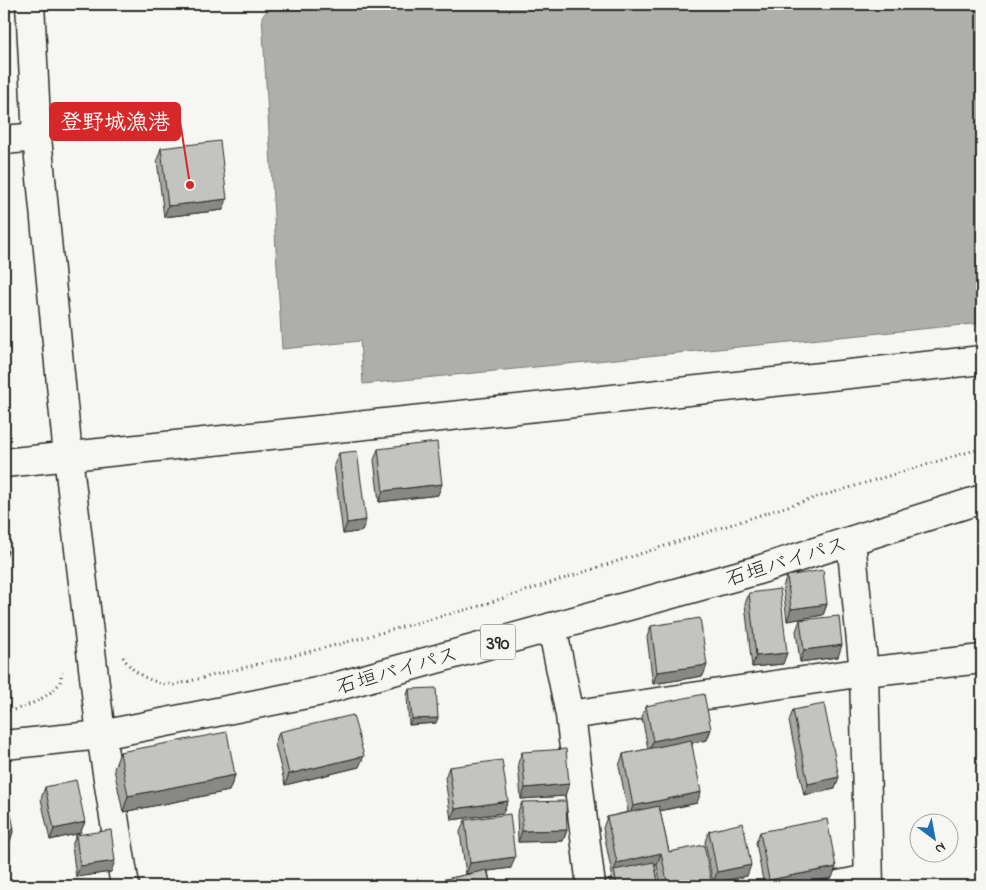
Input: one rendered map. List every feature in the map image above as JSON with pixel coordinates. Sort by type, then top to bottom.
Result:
[{"type":"main road","points":[[30,4],[37,137],[68,456],[101,735],[125,886]]},
{"type":"main road","points":[[4,140],[37,137]]},
{"type":"main road","points":[[4,463],[982,360]]},
{"type":"main road","name":"石垣バイパス","points":[[4,744],[101,735],[317,692],[755,571],[982,499]]},
{"type":"main road","points":[[834,886],[869,883],[864,672],[851,541]]},
{"type":"main road","points":[[552,627],[570,715],[591,886]]},
{"type":"main road","points":[[570,715],[864,672],[982,659]]},
{"type":"path","points":[[121,653],[130,667],[156,684],[174,685],[332,646],[476,607],[788,506],[982,448]]},
{"type":"path","points":[[4,711],[11,711],[38,701],[59,684],[64,668]]},
{"type":"shaded area","points":[[274,4],[982,4],[982,323],[363,384],[360,341],[282,349],[262,16]]},
{"type":"building","points":[[220,141],[227,199],[168,206],[161,148]]},
{"type":"building","points":[[437,442],[442,484],[383,491],[378,449]]},
{"type":"building","points":[[357,451],[366,520],[347,523],[339,453]]},
{"type":"building","points":[[4,523],[8,552],[4,552]]},
{"type":"building","points":[[823,570],[827,604],[791,609],[787,576]]},
{"type":"building","points":[[780,589],[787,653],[756,656],[749,593]]},
{"type":"building","points":[[839,616],[842,645],[804,650],[800,620]]},
{"type":"building","points":[[700,618],[707,665],[657,672],[651,626]]},
{"type":"building","points":[[436,688],[438,718],[412,719],[409,689]]},
{"type":"building","points":[[704,694],[711,729],[653,741],[646,706]]},
{"type":"building","points":[[824,704],[839,777],[808,784],[793,710]]},
{"type":"building","points":[[353,715],[364,756],[289,774],[279,732]]},
{"type":"building","points":[[227,732],[235,775],[128,796],[120,752]]},
{"type":"building","points":[[691,740],[701,792],[633,806],[623,754]]},
{"type":"building","points":[[566,749],[569,784],[525,788],[522,752]]},
{"type":"building","points":[[502,760],[508,801],[455,809],[449,767]]},
{"type":"building","points":[[76,780],[85,822],[54,829],[45,787]]},
{"type":"building","points":[[4,781],[14,829],[4,831]]},
{"type":"building","points":[[566,801],[567,830],[522,831],[522,802]]},
{"type":"building","points":[[659,806],[669,852],[704,845],[712,886],[668,886],[661,853],[617,863],[607,817]]},
{"type":"building","points":[[510,814],[515,857],[470,863],[465,820]]},
{"type":"building","points":[[827,819],[836,867],[769,880],[760,832]]},
{"type":"building","points":[[743,823],[751,865],[717,872],[709,831]]},
{"type":"building","points":[[111,830],[115,861],[80,866],[76,835]]},
{"type":"building","points":[[654,862],[659,886],[617,886],[614,870]]},
{"type":"building","points":[[487,870],[491,886],[434,886],[433,882]]},
{"type":"place","name":"登野城漁港","points":[[190,185]]}]
